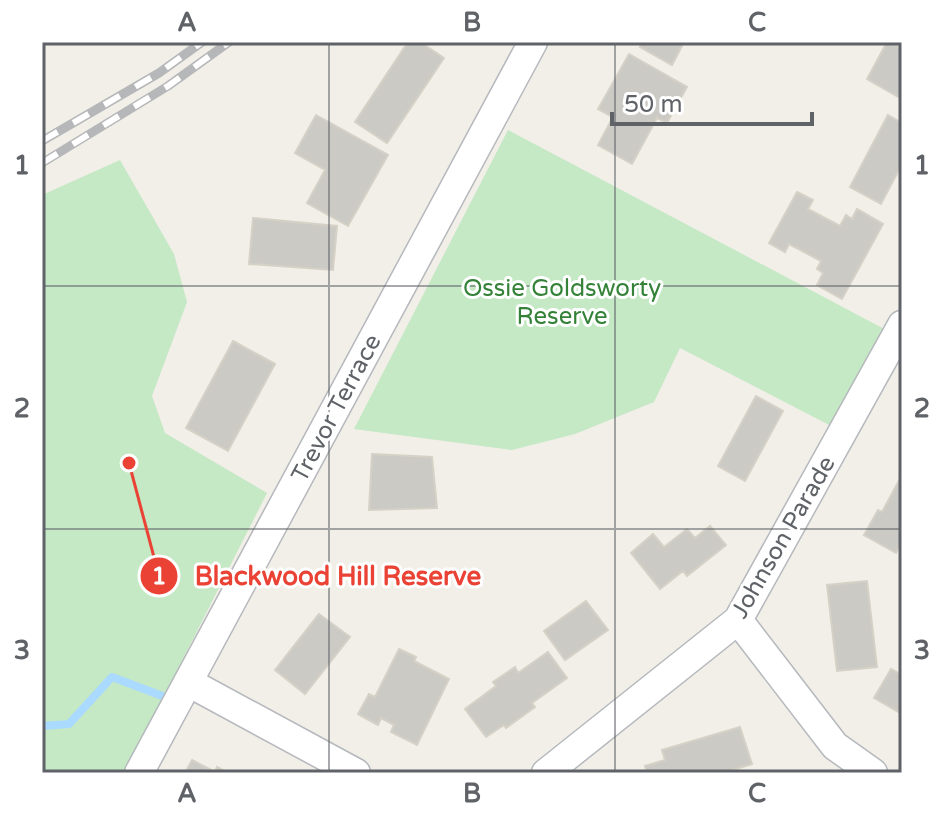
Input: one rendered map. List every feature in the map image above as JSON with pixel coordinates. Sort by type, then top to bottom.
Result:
[{"type":"street","name":"Trevor Terrace","points":[[139,773],[533,42]]},
{"type":"street","name":"Johnson Parade","points":[[546,773],[738,620],[902,325]]},
{"type":"street","points":[[738,620],[835,746],[873,773]]},
{"type":"street","points":[[188,682],[356,773]]},
{"type":"green space","name":"Ossie Goldsworty Reserve","points":[[508,130],[888,331],[833,427],[680,348],[654,402],[575,434],[512,450],[354,429]]},
{"type":"green space","points":[[120,160],[174,254],[187,302],[152,396],[165,433],[267,493],[125,773],[42,773],[42,195]]},
{"type":"building","points":[[408,42],[420,42],[444,58],[387,143],[355,122]]},
{"type":"building","points":[[642,42],[684,42],[672,65],[640,47]]},
{"type":"building","points":[[887,42],[902,48],[902,99],[867,79]]},
{"type":"building","points":[[629,54],[687,87],[667,123],[657,118],[632,164],[598,145],[613,117],[598,109]]},
{"type":"building","points":[[316,115],[388,155],[348,226],[307,203],[325,170],[295,153]]},
{"type":"building","points":[[888,115],[902,123],[902,164],[881,204],[850,187]]},
{"type":"building","points":[[797,192],[813,200],[808,209],[840,226],[846,215],[852,219],[857,209],[883,224],[842,299],[817,285],[823,273],[817,269],[821,261],[789,244],[785,252],[769,243]]},
{"type":"building","points":[[253,218],[337,226],[333,270],[249,264]]},
{"type":"building","points":[[233,341],[275,364],[228,451],[186,428]]},
{"type":"building","points":[[756,396],[783,411],[745,481],[718,466]]},
{"type":"building","points":[[372,454],[432,457],[437,508],[369,510]]},
{"type":"building","points":[[902,475],[902,542],[896,553],[864,535],[878,510],[882,512]]},
{"type":"building","points":[[710,526],[726,545],[687,576],[683,571],[660,589],[631,553],[653,534],[664,547],[687,529],[695,538]]},
{"type":"building","points":[[867,581],[877,667],[837,671],[827,585]]},
{"type":"building","points":[[586,601],[608,630],[565,660],[544,631]]},
{"type":"building","points":[[319,614],[350,637],[305,694],[275,670]]},
{"type":"building","points":[[399,649],[416,657],[414,661],[449,679],[417,745],[391,732],[394,725],[381,718],[378,725],[358,714],[369,694],[375,697]]},
{"type":"building","points":[[548,652],[567,678],[532,703],[535,707],[506,728],[504,725],[486,737],[465,709],[496,686],[493,682],[515,667],[518,673]]},
{"type":"building","points":[[891,669],[902,675],[902,714],[874,698]]},
{"type":"building","points":[[740,727],[752,764],[723,773],[647,773],[645,766],[665,760],[662,750]]},
{"type":"building","points":[[192,760],[215,772],[217,767],[228,773],[185,773]]},
{"type":"waterway","points":[[42,726],[69,724],[112,677],[173,700]]},
{"type":"railway","points":[[42,141],[159,73],[202,42]]},
{"type":"railway","points":[[42,163],[168,86],[229,42]]},
{"type":"place","name":"Blackwood Hill Reserve","points":[[129,463]]}]
